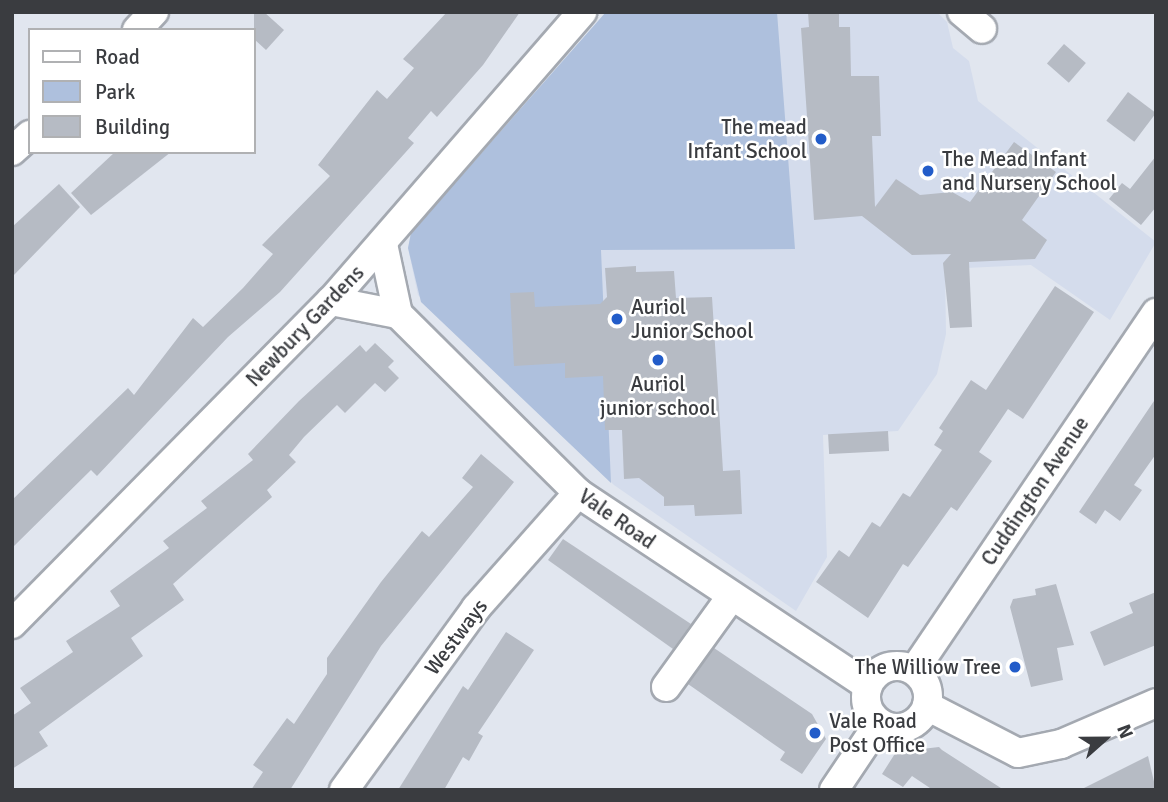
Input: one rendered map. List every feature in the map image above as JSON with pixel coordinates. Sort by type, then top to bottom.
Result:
[{"type":"street","points":[[139,28],[154,12]]},
{"type":"street","name":"Newbury Gardens","points":[[12,624],[331,301],[582,12]]},
{"type":"street","points":[[12,151],[28,137]]},
{"type":"street","points":[[331,301],[398,314],[383,244]]},
{"type":"street","name":"Cuddington Avenue","points":[[915,669],[1156,313]]},
{"type":"street","name":"Vale Road","points":[[398,314],[578,493],[868,686]]},
{"type":"street","name":"Westways","points":[[344,790],[476,608],[578,493]]},
{"type":"street","points":[[666,687],[731,597]]},
{"type":"street","points":[[884,668],[915,669],[926,686],[927,706],[907,727],[879,723],[868,710],[868,686],[884,668]]},
{"type":"street","points":[[927,706],[1018,753],[1061,744],[1156,703]]},
{"type":"street","points":[[834,790],[879,723]]},
{"type":"shaded area","name":"Auriol Junior School","points":[[606,12],[937,12],[947,22],[953,48],[969,61],[978,101],[1156,242],[1110,320],[1031,265],[945,269],[946,334],[937,374],[898,431],[823,435],[827,557],[796,611],[614,485],[418,295],[408,248],[411,233]]},
{"type":"green space","points":[[606,12],[777,12],[795,249],[601,250],[611,483],[421,302],[408,248],[411,233]]},
{"type":"building","points":[[254,12],[264,12],[284,30],[266,50],[256,41]]},
{"type":"building","points":[[447,12],[520,12],[483,65],[437,117],[431,111],[408,138],[414,143],[280,292],[228,337],[97,476],[91,470],[12,548],[12,500],[128,388],[134,395],[193,318],[203,327],[243,288],[273,254],[262,245],[330,176],[318,165],[377,90],[387,99],[414,68],[403,59]]},
{"type":"building","name":"The mead Infant School","points":[[808,12],[839,12],[839,27],[850,27],[851,76],[879,76],[881,136],[872,136],[875,207],[896,179],[920,195],[952,192],[970,202],[1014,142],[1056,172],[1022,220],[1047,240],[1035,259],[969,262],[972,327],[950,328],[943,263],[951,254],[912,255],[862,216],[814,220],[801,28],[809,27]]},
{"type":"building","points":[[1064,44],[1086,63],[1069,83],[1047,64]]},
{"type":"building","points":[[1128,92],[1156,113],[1134,142],[1106,121]]},
{"type":"building","points":[[113,154],[168,154],[91,215],[71,193]]},
{"type":"building","points":[[1156,156],[1156,207],[1141,225],[1109,199],[1122,183],[1130,189]]},
{"type":"building","points":[[59,184],[80,207],[12,277],[12,227]]},
{"type":"building","name":"Auriol junior school","points":[[636,266],[636,272],[674,271],[676,298],[712,297],[723,471],[740,470],[742,514],[695,516],[694,505],[664,506],[664,497],[639,478],[624,479],[622,430],[605,430],[603,376],[565,378],[565,363],[514,366],[510,293],[534,292],[535,307],[600,304],[607,297],[605,268]]},
{"type":"building","points":[[1055,286],[1094,312],[1023,419],[1008,409],[979,452],[992,461],[957,511],[951,507],[908,567],[903,564],[868,618],[816,582],[839,550],[849,557],[872,522],[880,527],[903,493],[910,497],[942,450],[934,445],[943,431],[939,428],[971,380],[986,390]]},
{"type":"building","points":[[375,343],[394,361],[388,367],[399,378],[385,392],[375,383],[345,413],[337,405],[304,437],[289,455],[296,462],[267,490],[272,497],[173,584],[184,600],[131,638],[143,656],[39,732],[48,746],[12,769],[12,716],[31,703],[20,688],[73,652],[66,641],[120,606],[110,591],[169,548],[163,541],[207,508],[201,501],[253,460],[248,454],[299,401],[360,345],[366,352]]},
{"type":"building","points":[[1156,398],[1156,454],[1134,485],[1142,490],[1120,521],[1105,510],[1096,524],[1079,512]]},
{"type":"building","points":[[888,431],[889,451],[829,454],[828,434]]},
{"type":"building","points":[[481,454],[514,482],[381,646],[290,790],[251,790],[263,772],[253,765],[287,718],[294,724],[327,674],[327,658],[381,582],[422,531],[429,537],[473,487],[462,478]]},
{"type":"building","points":[[563,539],[691,624],[673,649],[548,560]]},
{"type":"building","points":[[1056,584],[1074,645],[1057,648],[1063,680],[1031,687],[1010,607],[1013,599],[1036,595],[1035,589]]},
{"type":"building","points":[[1156,592],[1156,645],[1104,666],[1090,632],[1133,613],[1129,603]]},
{"type":"building","points":[[506,632],[534,650],[478,733],[483,736],[469,761],[463,757],[444,790],[398,790],[463,686],[468,690]]},
{"type":"building","points":[[714,648],[812,714],[826,739],[802,774],[780,760],[785,752],[688,684]]},
{"type":"building","points":[[939,747],[1004,790],[933,790],[912,776],[903,787],[882,774],[896,752]]},
{"type":"building","points":[[1148,756],[1156,790],[1080,790]]},
{"type":"place","name":"The mead Infant School","points":[[821,139]]},
{"type":"place","name":"The Mead Infant and Nursery School","points":[[928,171]]},
{"type":"place","name":"Auriol Junior School","points":[[617,319]]},
{"type":"place","name":"Auriol junior school","points":[[658,360]]},
{"type":"place","name":"The Williow Tree","points":[[1015,667]]},
{"type":"place","name":"Vale Road Post Office","points":[[815,733]]}]
